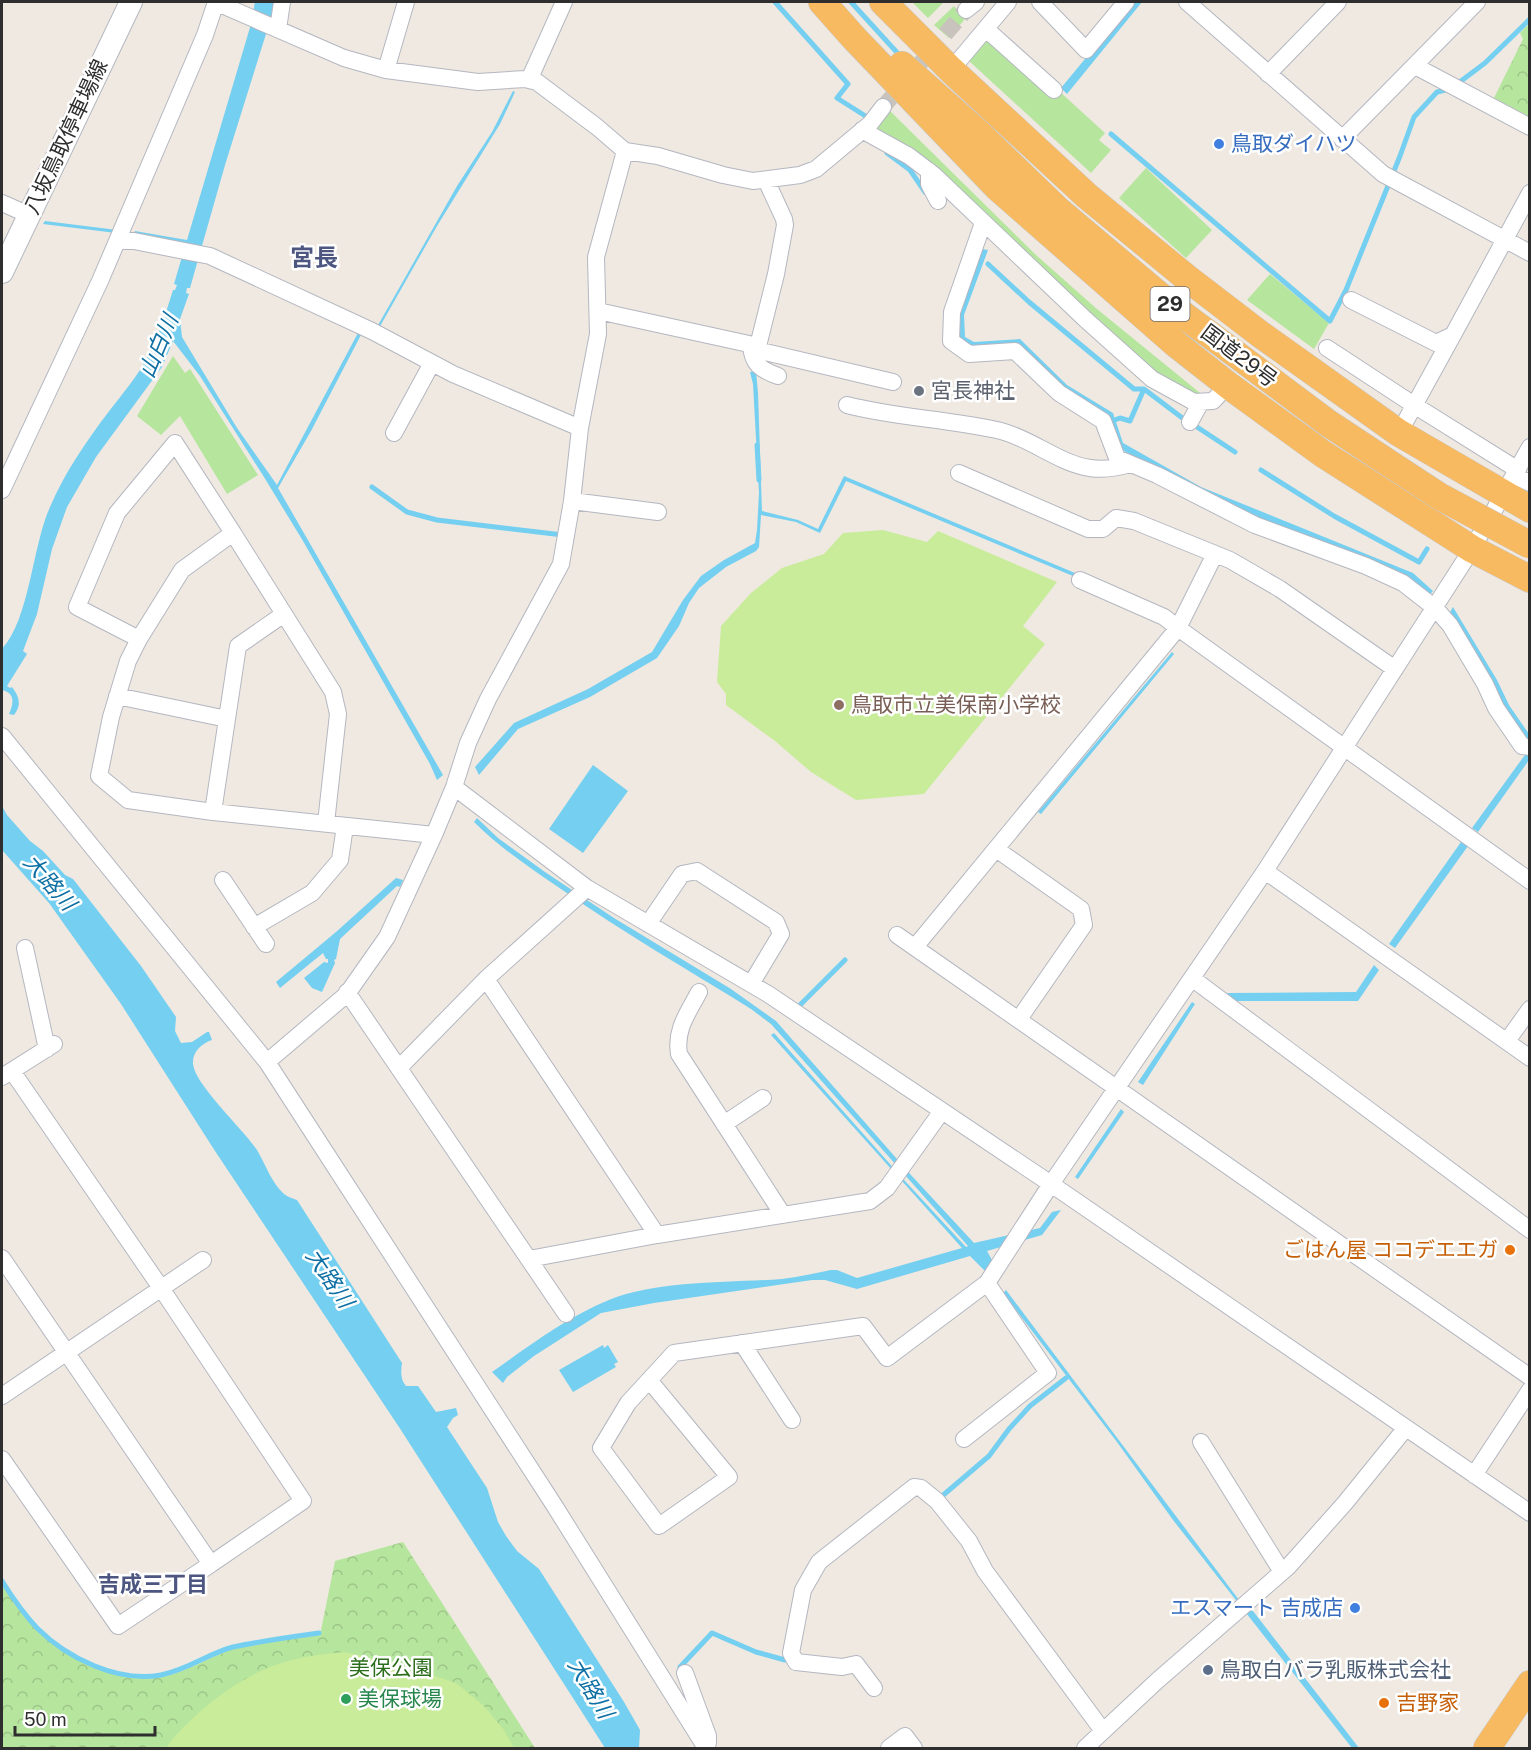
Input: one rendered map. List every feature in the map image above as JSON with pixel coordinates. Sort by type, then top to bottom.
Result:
[{"type":"highway","points":[[822,2],[997,187],[1178,345],[1228,385],[1323,454],[1472,549],[1530,579]]},
{"type":"highway","name":"国道29号","points":[[836,2],[1058,210],[1178,311],[1328,423],[1439,496],[1530,545]]},
{"type":"highway","name":"国道29号","points":[[864,2],[975,130]]},
{"type":"highway","points":[[883,2],[951,70],[1087,196],[1178,271],[1260,334],[1399,434],[1516,481],[1530,508]]},
{"type":"highway","points":[[1487,1749],[1530,1684]]},
{"type":"main road","name":"八坂鳥取停車場線","points":[[2,272],[131,2]]},
{"type":"street","points":[[2,490],[117,241],[205,35],[216,2],[344,58],[386,70],[478,82],[529,80],[542,85],[625,151],[658,156],[753,181],[800,175],[816,169],[862,130],[883,107]]},
{"type":"street","points":[[278,29],[282,2]]},
{"type":"street","points":[[386,70],[406,2]]},
{"type":"street","points":[[529,80],[564,2]]},
{"type":"street","points":[[951,70],[1008,2]]},
{"type":"street","points":[[1040,2],[1086,50],[1126,2]]},
{"type":"street","points":[[1268,74],[1338,2]]},
{"type":"street","points":[[1342,140],[1478,2]]},
{"type":"street","points":[[1192,3],[1268,74],[1383,174],[1530,253]]},
{"type":"street","points":[[986,29],[1054,90]]},
{"type":"street","points":[[1414,66],[1530,127]]},
{"type":"street","points":[[862,130],[909,156],[929,171],[1085,319],[1152,379],[1194,402],[1213,401],[1228,385]]},
{"type":"street","points":[[267,1062],[347,992],[387,937],[454,788],[468,743],[488,699],[556,576],[564,552],[580,428],[598,334],[596,257],[625,151]]},
{"type":"street","points":[[929,171],[929,184],[938,201]]},
{"type":"street","points":[[766,180],[785,225],[776,274],[752,357],[765,371],[778,376]]},
{"type":"street","points":[[1399,434],[1530,193]]},
{"type":"street","points":[[2,203],[29,215]]},
{"type":"street","points":[[983,223],[952,312],[951,341],[969,354],[1015,351],[1059,393],[1102,421],[1118,458],[1255,525],[1390,575],[1403,583],[1434,608],[1450,625],[1496,708],[1522,746],[1530,747]]},
{"type":"street","points":[[117,241],[135,241],[210,256],[372,331],[453,375],[580,428]]},
{"type":"street","points":[[1351,300],[1436,343],[1453,335]]},
{"type":"street","points":[[598,311],[754,345],[757,350],[893,382]]},
{"type":"street","points":[[1328,348],[1413,405],[1516,481]]},
{"type":"street","points":[[394,434],[432,363]]},
{"type":"street","points":[[1190,422],[1201,402]]},
{"type":"street","points":[[847,405],[877,413],[957,422],[1003,432],[1088,468],[1114,468],[1130,464]]},
{"type":"street","points":[[139,639],[77,607],[117,513],[174,443],[333,692],[338,714],[326,824]]},
{"type":"street","points":[[649,1380],[729,1477],[659,1526],[601,1448],[628,1403],[649,1380],[674,1353],[863,1326],[887,1358],[987,1283],[1051,1184],[1265,870],[1516,481],[1530,447]]},
{"type":"street","points":[[959,474],[1088,529],[1103,529],[1116,518],[1134,521],[1215,554],[1280,589],[1395,669]]},
{"type":"street","points":[[572,501],[658,512]]},
{"type":"street","points":[[233,533],[182,570],[139,639],[128,661],[117,696],[99,776],[128,800],[213,812],[434,835]]},
{"type":"street","points":[[915,947],[1178,627],[1215,554]]},
{"type":"street","points":[[1080,580],[1164,617],[1530,880]]},
{"type":"street","points":[[213,812],[238,646],[284,615]]},
{"type":"street","points":[[117,696],[227,718]]},
{"type":"street","points":[[2,736],[267,1062],[554,1505],[707,1749]]},
{"type":"street","points":[[454,788],[587,888],[751,984],[1051,1184],[1530,1513]]},
{"type":"street","points":[[254,927],[312,893],[340,860],[345,826]]},
{"type":"street","points":[[996,849],[1081,909],[1084,925],[1019,1019]]},
{"type":"street","points":[[1265,870],[1530,1058]]},
{"type":"street","points":[[648,924],[682,874],[697,871],[776,922],[781,934],[751,984]]},
{"type":"street","points":[[223,880],[266,944]]},
{"type":"street","points":[[399,1068],[486,979],[587,888]]},
{"type":"street","points":[[897,934],[1530,1377]]},
{"type":"street","points":[[2,1459],[118,1626],[303,1501],[161,1288],[7,1074],[50,1047],[25,948]]},
{"type":"street","points":[[486,979],[657,1235]]},
{"type":"street","points":[[1192,979],[1530,1230]]},
{"type":"street","points":[[347,992],[566,1314]]},
{"type":"street","points":[[699,992],[680,1027],[677,1041],[679,1053],[783,1215]]},
{"type":"street","points":[[1507,1041],[1530,1009]]},
{"type":"street","points":[[724,1124],[763,1098]]},
{"type":"street","points":[[529,1259],[657,1235],[870,1201],[887,1188],[942,1111]]},
{"type":"street","points":[[2,1258],[211,1564]]},
{"type":"street","points":[[2,1396],[203,1260]]},
{"type":"street","points":[[964,1440],[1048,1373],[987,1283]]},
{"type":"street","points":[[742,1343],[792,1420]]},
{"type":"street","points":[[1474,1475],[1530,1390]]},
{"type":"street","points":[[1085,1749],[1158,1680],[1282,1572],[1346,1503],[1405,1429]]},
{"type":"street","points":[[1201,1442],[1282,1572]]},
{"type":"street","points":[[874,1689],[856,1664],[842,1667],[796,1662],[790,1653],[803,1590],[819,1562],[914,1487],[921,1488],[937,1501],[969,1541],[985,1571],[1103,1731]]},
{"type":"street","points":[[685,1673],[708,1736],[707,1749]]},
{"type":"street","points":[[889,1749],[905,1736],[914,1749]]},
{"type":"green space","points":[[912,2],[944,2],[928,18]]},
{"type":"green space","points":[[954,6],[965,19],[949,38],[934,25]]},
{"type":"green space","points":[[1529,24],[1529,117],[1494,98],[1523,39],[1520,33]]},
{"type":"green space","points":[[989,39],[1052,99],[1059,91],[1105,133],[1099,140],[1111,150],[1091,173],[968,60]]},
{"type":"green space","points":[[889,110],[1036,255],[1097,309],[1205,397],[1199,396],[1156,372],[874,128]]},
{"type":"green space","points":[[1146,168],[1212,230],[1186,258],[1119,198]]},
{"type":"green space","points":[[1270,274],[1329,323],[1314,349],[1247,300]]},
{"type":"green space","points":[[173,356],[185,373],[190,369],[258,475],[227,494],[180,416],[161,435],[137,416]]},
{"type":"green space","points":[[883,530],[927,542],[938,531],[1057,582],[1023,626],[1045,644],[924,794],[856,800],[811,772],[775,741],[726,705],[726,694],[717,682],[721,626],[751,593],[782,568],[824,554],[843,533]]},
{"type":"green space","name":"美保公園","points":[[403,1542],[535,1748],[2,1748],[2,1584],[24,1615],[48,1640],[63,1651],[78,1660],[113,1673],[137,1678],[156,1678],[180,1672],[240,1647],[320,1635],[335,1561]]},
{"type":"green space","name":"美保球場","points":[[345,1652],[401,1665],[456,1683],[483,1705],[504,1730],[514,1748],[166,1748],[189,1722],[219,1696],[252,1675],[292,1660]]},
{"type":"water","name":"山白川","points":[[255,2],[276,2],[225,165],[190,288],[187,288],[186,293],[189,294],[180,319],[182,337],[237,428],[277,485],[359,331],[362,333],[311,431],[278,488],[443,775],[437,780],[303,541],[200,376],[173,341],[162,367],[96,457],[67,507],[52,549],[37,614],[23,651],[27,654],[7,686],[12,687],[18,697],[19,704],[14,715],[9,714],[12,706],[11,696],[2,690],[2,649],[19,619],[50,507],[77,457],[143,365],[155,342],[173,290],[177,285],[174,284],[186,243],[134,233],[135,231],[187,240],[251,24]]},
{"type":"water","points":[[1132,2],[1142,2],[1067,94],[1061,88]]},
{"type":"water","points":[[513,91],[515,92],[500,124],[437,226],[379,328],[377,327],[457,186],[492,132]]},
{"type":"water","points":[[45,221],[117,230],[116,233],[43,224]]},
{"type":"water","points":[[982,249],[988,250],[964,315],[965,337],[974,342],[1020,339],[1067,385],[1113,413],[1123,443],[1201,487],[1413,573],[1433,591],[1428,597],[1409,578],[1200,494],[1117,447],[1017,347],[972,349],[958,341],[958,313]]},
{"type":"water","points":[[756,371],[762,511],[798,520],[818,529],[844,476],[1075,573],[1073,576],[846,481],[820,533],[796,522],[761,515],[759,547],[756,551],[726,567],[699,588],[689,603],[679,626],[657,658],[590,697],[518,729],[479,775],[475,767],[514,723],[588,689],[652,652],[683,600],[701,576],[755,543],[759,493],[753,384],[750,372]]},
{"type":"water","points":[[1453,607],[1497,680],[1509,705],[1529,734],[1529,760],[1478,832],[1472,828],[1527,752],[1449,614]]},
{"type":"water","points":[[1172,652],[1174,654],[1041,814],[1038,812]]},
{"type":"water","points":[[593,765],[628,791],[583,853],[549,829]]},
{"type":"water","name":"大路川","points":[[2,806],[30,841],[43,851],[65,875],[73,879],[141,966],[176,1017],[175,1031],[181,1043],[192,1042],[209,1032],[212,1040],[198,1049],[193,1060],[196,1073],[202,1083],[251,1141],[279,1189],[297,1200],[402,1363],[402,1378],[406,1386],[418,1386],[436,1412],[456,1408],[458,1415],[447,1427],[487,1488],[498,1522],[517,1551],[539,1569],[624,1702],[640,1730],[639,1748],[605,1748],[399,1427],[215,1151],[121,1004],[49,903],[2,850]]},
{"type":"water","points":[[477,818],[498,838],[545,872],[614,918],[731,989],[776,1021],[974,1243],[1040,1228],[1052,1212],[1061,1210],[1042,1235],[987,1251],[992,1260],[985,1271],[970,1256],[857,1289],[825,1280],[812,1280],[601,1313],[534,1356],[507,1377],[503,1383],[492,1372],[578,1315],[609,1300],[628,1294],[671,1286],[782,1279],[831,1270],[857,1278],[962,1248],[771,1035],[774,1033],[905,1181],[966,1247],[968,1246],[771,1024],[751,1009],[607,920],[527,865],[474,822]]},
{"type":"water","points":[[1461,842],[1468,846],[1395,948],[1389,944]]},
{"type":"water","points":[[396,878],[403,880],[400,887],[397,886],[340,939],[335,963],[322,992],[312,988],[304,978],[324,962],[328,963],[323,953],[280,988],[276,982]]},
{"type":"water","points":[[1374,965],[1379,970],[1358,1001],[1234,1001],[1227,993],[1356,992]]},
{"type":"water","points":[[1192,1002],[1195,1004],[1143,1085],[1138,1082]]},
{"type":"water","points":[[1121,1109],[1124,1112],[1078,1179],[1075,1177]]},
{"type":"water","points":[[1006,1290],[1239,1600],[1253,1611],[1359,1748],[1352,1748],[1173,1520],[1117,1442],[1003,1293]]},
{"type":"water","points":[[603,1345],[604,1348],[608,1345],[618,1362],[614,1364],[616,1367],[573,1392],[559,1370]]},
{"type":"waterway","points":[[775,2],[848,84],[837,98],[867,117]]},
{"type":"waterway","points":[[851,2],[902,58]]},
{"type":"waterway","points":[[1457,84],[1485,63],[1530,19]]},
{"type":"waterway","points":[[1111,134],[1330,321],[1346,290],[1414,117],[1437,92],[1450,89]]},
{"type":"waterway","points":[[887,153],[910,170],[925,192]]},
{"type":"waterway","points":[[988,264],[1029,302],[1134,389],[1144,389],[1185,420]]},
{"type":"waterway","points":[[1112,421],[1120,418],[1130,421],[1144,389]]},
{"type":"waterway","points":[[1197,427],[1235,452]]},
{"type":"waterway","points":[[757,445],[759,480]]},
{"type":"waterway","points":[[1261,470],[1334,516],[1419,562],[1427,549]]},
{"type":"waterway","points":[[372,487],[407,512],[437,520],[563,535]]},
{"type":"waterway","points":[[795,1010],[845,960]]},
{"type":"waterway","points":[[938,1495],[941,1497],[989,1456],[1030,1406],[1066,1378]]},
{"type":"waterway","points":[[2,1581],[27,1617],[49,1639],[94,1666],[128,1675],[145,1677],[171,1673],[233,1647],[319,1633]]},
{"type":"waterway","points":[[680,1667],[712,1633],[756,1652],[785,1660],[786,1655]]},
{"type":"tunnel","points":[[883,107],[966,10]]},
{"type":"place","name":"鳥取ダイハツ","points":[[1219,144]]},
{"type":"place","name":"宮長神社","points":[[919,391]]},
{"type":"place","name":"鳥取市立美保南小学校","points":[[839,705]]},
{"type":"place","name":"ごはん屋 ココデエエガ","points":[[1510,1250]]},
{"type":"place","name":"エスマート 吉成店","points":[[1355,1608]]},
{"type":"place","name":"鳥取白バラ乳販株式会社","points":[[1208,1670]]},
{"type":"place","name":"美保球場","points":[[346,1699]]},
{"type":"place","name":"吉野家","points":[[1384,1703]]},
{"type":"district","name":"宮長","points":[[314,258]]},
{"type":"district","name":"吉成三丁目","points":[[153,1584]]}]
